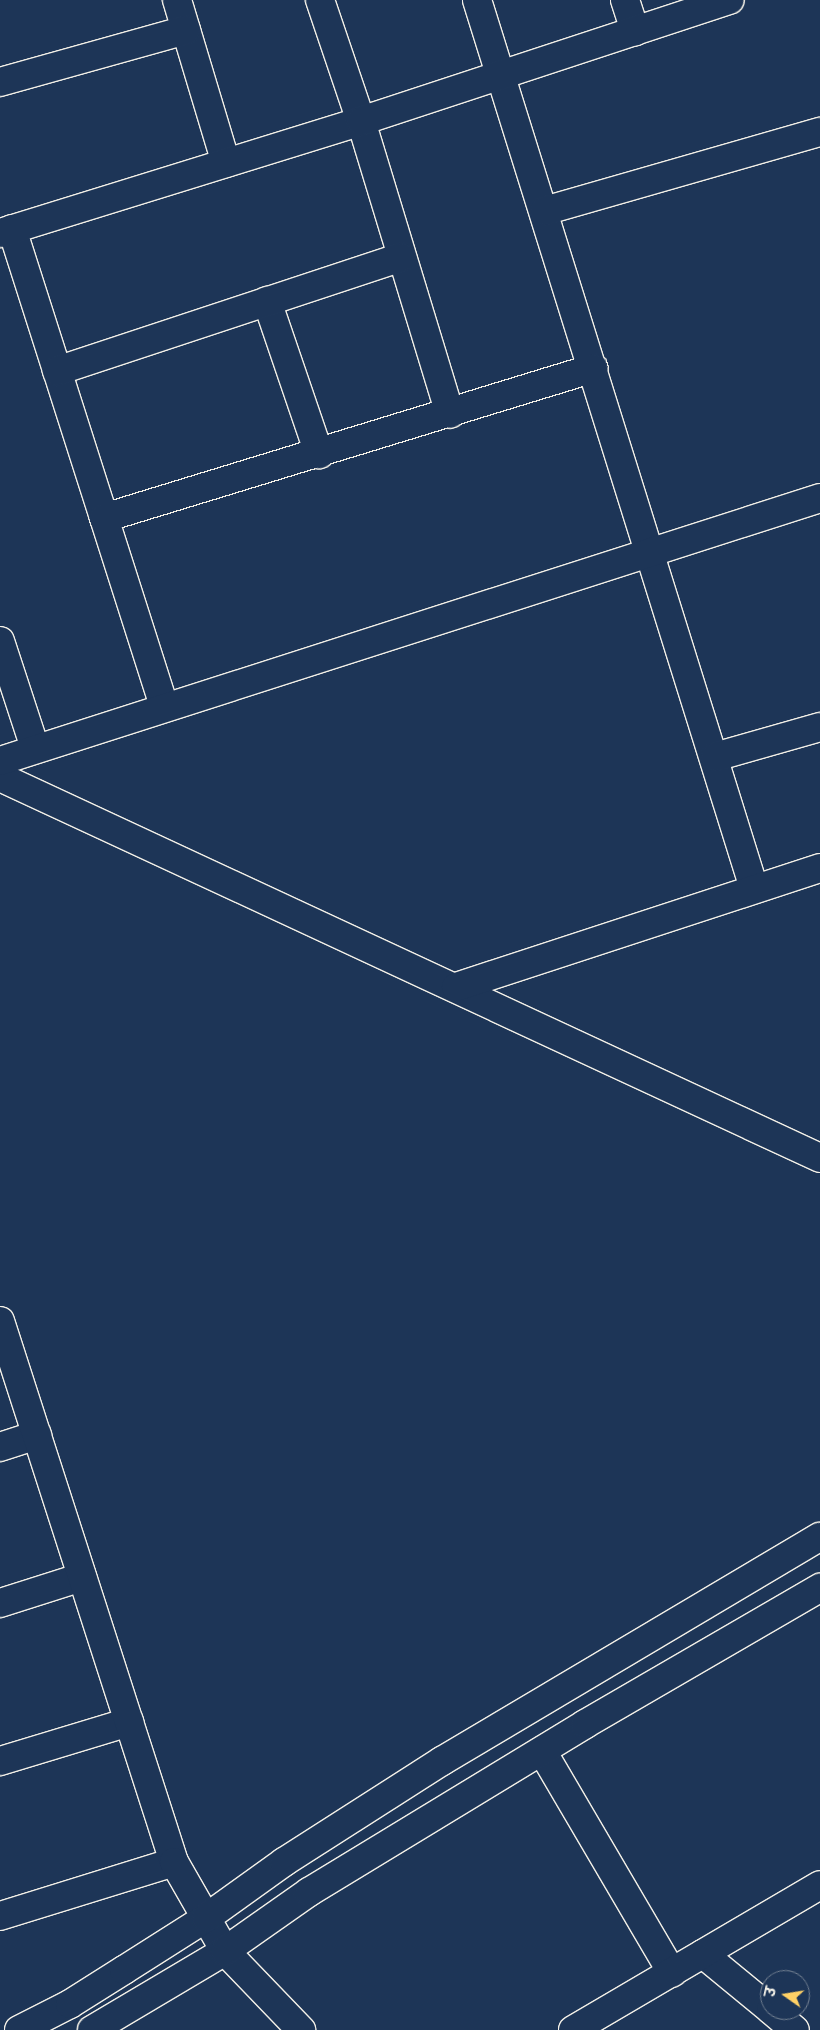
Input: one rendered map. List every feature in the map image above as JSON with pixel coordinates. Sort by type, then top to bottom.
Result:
[{"type":"street","points":[[177,0],[226,163]]},
{"type":"street","points":[[320,0],[361,121],[450,414]]},
{"type":"street","points":[[478,0],[715,757],[754,888]]},
{"type":"street","points":[[625,0],[635,31]]},
{"type":"street","points":[[164,706],[57,371],[6,231],[361,121],[730,0]]},
{"type":"street","points":[[0,82],[186,30]]},
{"type":"street","points":[[544,211],[820,132]]},
{"type":"street","points":[[57,371],[402,257]]},
{"type":"street","points":[[267,301],[319,454]]},
{"type":"street","points":[[104,518],[450,414],[594,368]]},
{"type":"street","points":[[0,761],[164,706],[650,550],[820,498]]},
{"type":"street","points":[[0,641],[35,748]]},
{"type":"street","points":[[715,757],[820,727]]},
{"type":"street","points":[[0,777],[456,987],[820,1158]]},
{"type":"street","points":[[456,987],[820,868]]},
{"type":"street","points":[[0,1320],[174,1862],[225,1951],[301,2030]]},
{"type":"street","points":[[0,1447],[37,1435]]},
{"type":"street","points":[[19,2030],[70,2004],[206,1918],[284,1862],[442,1761],[820,1537]]},
{"type":"street","points":[[0,1603],[82,1577]]},
{"type":"street","points":[[92,2030],[225,1951],[309,1892],[542,1751],[820,1588]]},
{"type":"street","points":[[0,1761],[129,1722]]},
{"type":"street","points":[[542,1751],[672,1973]]},
{"type":"street","points":[[0,1916],[174,1862]]},
{"type":"street","points":[[573,2030],[820,1885]]},
{"type":"street","points":[[703,1954],[760,2002]]},
{"type":"street","points":[[782,2020],[795,2030]]}]
